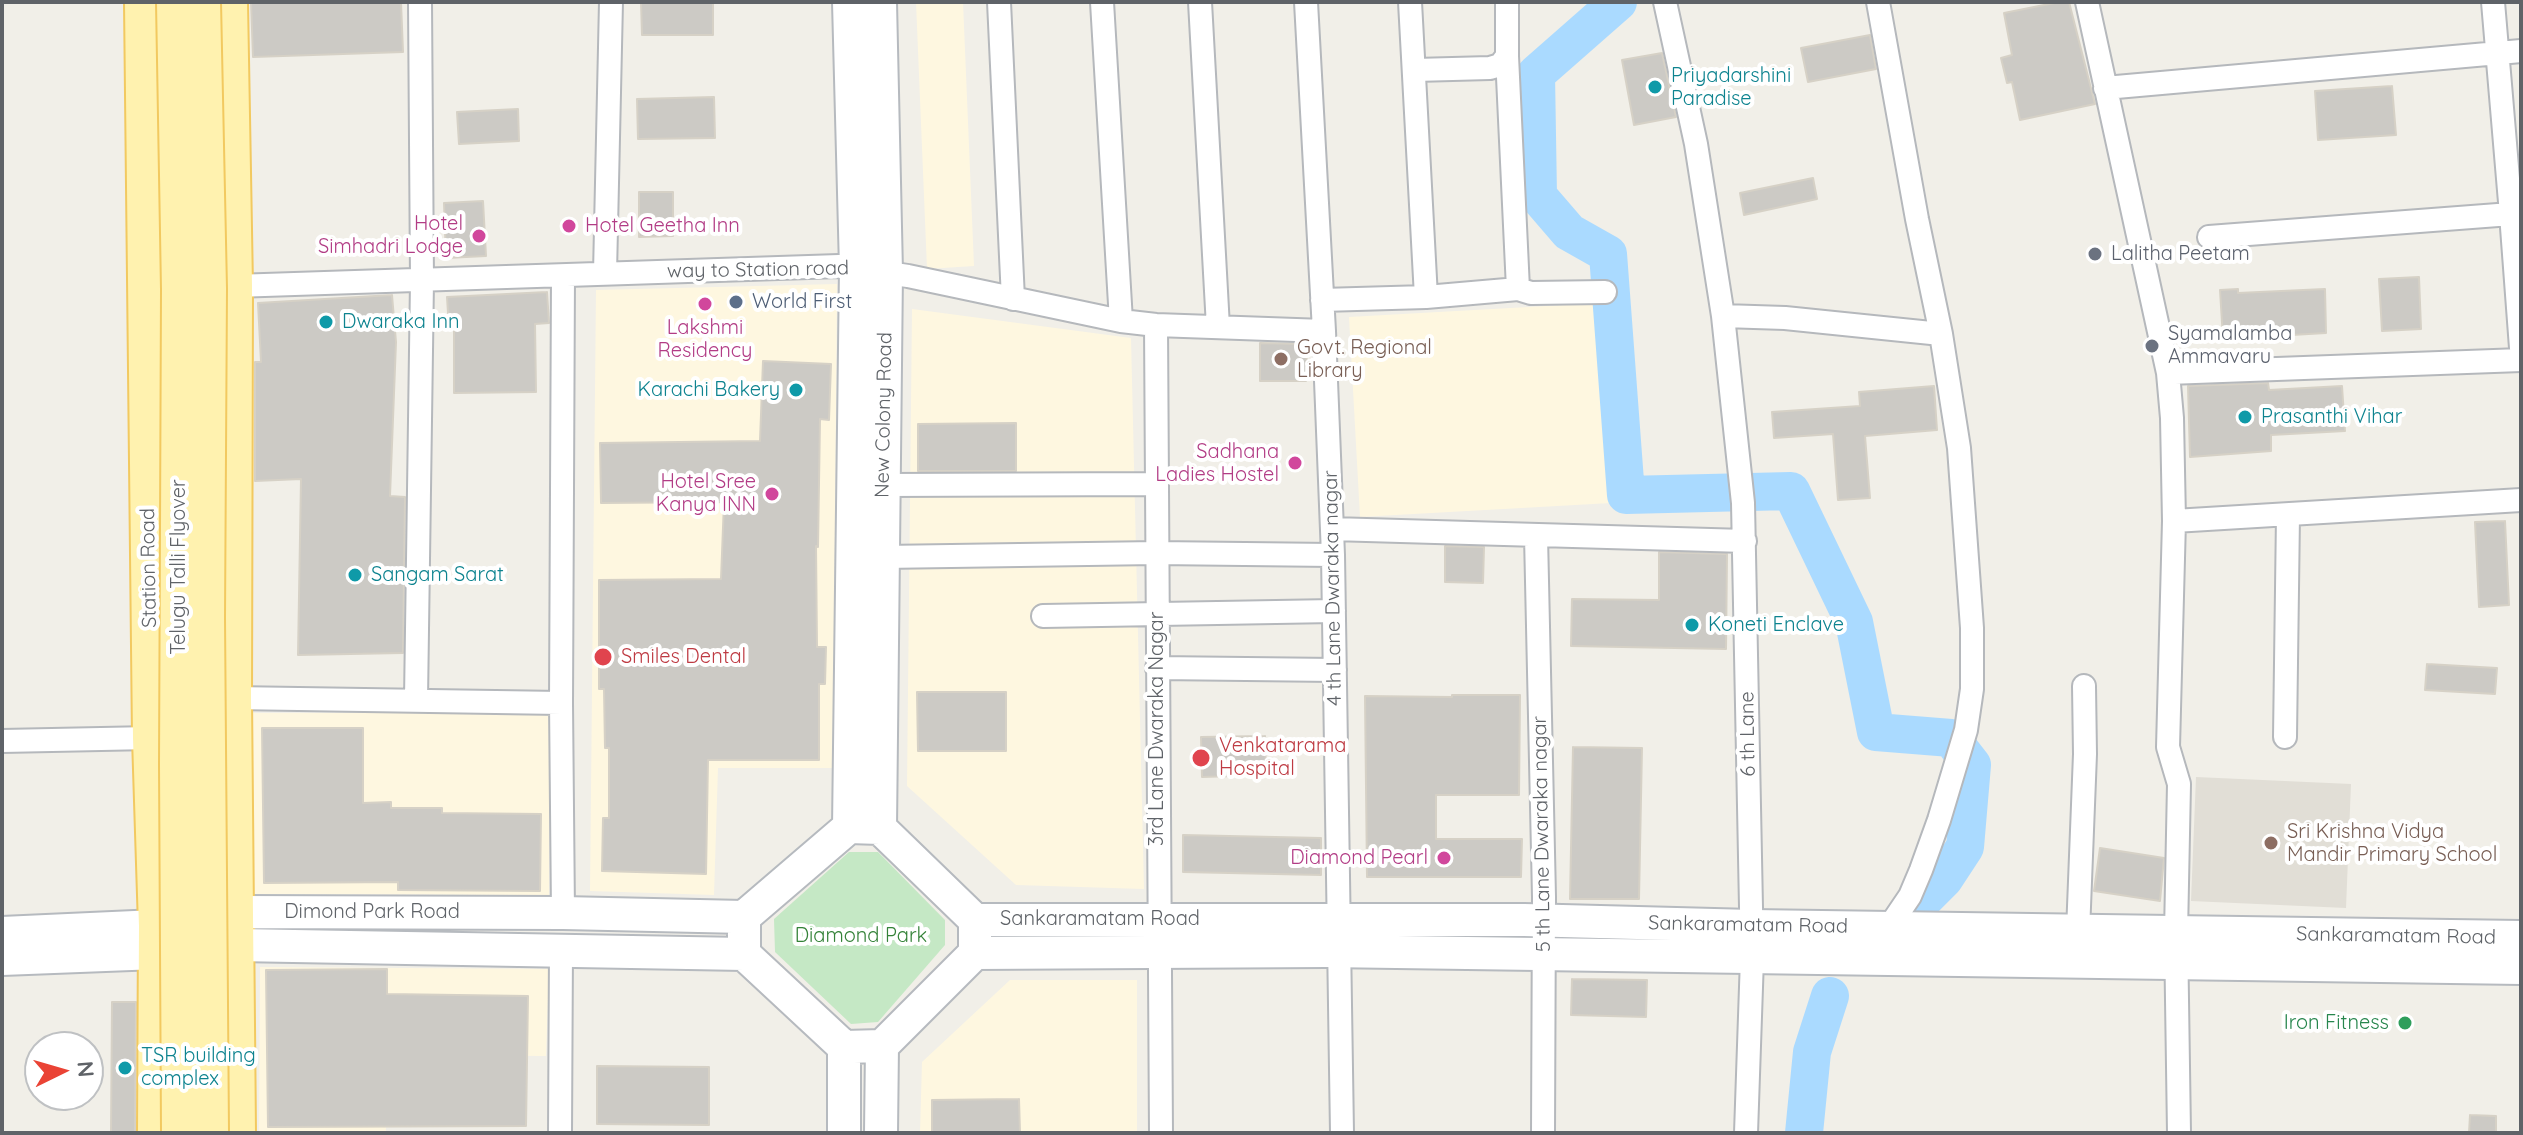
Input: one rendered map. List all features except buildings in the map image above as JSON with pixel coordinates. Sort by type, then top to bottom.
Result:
[{"type":"main road","name":"Station Road","points":[[143,2],[151,738],[157,939],[156,1133]]},
{"type":"main road","name":"Telugu Talli Flyover","points":[[175,2],[180,290],[180,1133]]},
{"type":"main road","name":"Telugu Talli Flyover","points":[[202,2],[208,289],[206,631],[210,1133]]},
{"type":"main road","points":[[229,2],[234,286],[233,698],[237,1133]]},
{"type":"main road","name":"New Colony Road","points":[[849,2],[871,270],[883,485],[883,557],[864,827]]},
{"type":"main road","name":"New Colony Road","points":[[864,827],[871,270],[880,2]]},
{"type":"main road","points":[[864,827],[975,920],[975,953],[882,1046],[844,1047],[744,954],[744,917],[864,827]]},
{"type":"main road","name":"Dimond Park Road","points":[[2,959],[237,929],[563,913],[744,917]]},
{"type":"main road","name":"Sankaramatam Road","points":[[975,920],[1544,920],[1752,942],[2177,948],[2521,968]]},
{"type":"main road","name":"Sankaramatam Road","points":[[975,953],[1340,952],[1544,956],[1752,942],[1889,927],[2078,932],[2177,948],[2521,937]]},
{"type":"main road","name":"Dimond Park Road","points":[[237,929],[561,949],[744,954]]},
{"type":"main road","name":"Dimond Park Road","points":[[2,933],[157,939]]},
{"type":"main road","points":[[881,1133],[882,1046]]},
{"type":"main road","points":[[844,1047],[844,1133]]},
{"type":"street","points":[[416,699],[422,281],[420,2]]},
{"type":"street","points":[[605,273],[611,2]]},
{"type":"street","points":[[999,2],[1013,299]]},
{"type":"street","points":[[1102,2],[1121,321]]},
{"type":"street","points":[[1200,2],[1218,327]]},
{"type":"street","name":"4 th Lane Dwaraka nagar","points":[[1306,2],[1333,555],[1342,1133]]},
{"type":"street","points":[[1410,2],[1426,297]]},
{"type":"street","points":[[1507,2],[1518,289]]},
{"type":"street","name":"6 th Lane","points":[[1665,2],[1696,144],[1723,316],[1743,503],[1752,942],[1746,1133]]},
{"type":"street","points":[[1878,2],[1941,334],[1959,448],[1972,628],[1972,689],[1966,730],[1921,870],[1910,896],[1889,927]]},
{"type":"street","points":[[2087,2],[2168,373],[2172,418],[2174,521],[2168,747],[2179,784],[2179,1133]]},
{"type":"street","points":[[2493,2],[2516,213],[2521,348]]},
{"type":"street","points":[[2105,88],[2521,51]]},
{"type":"street","points":[[1415,70],[1490,68],[1500,65],[1507,56]]},
{"type":"street","points":[[2209,237],[2516,213]]},
{"type":"street","name":"way to Station road","points":[[234,286],[803,265],[871,270],[1121,321],[1324,331]]},
{"type":"street","points":[[563,276],[563,913]]},
{"type":"street","points":[[1322,300],[1426,297],[1518,289],[1531,293],[1605,292]]},
{"type":"street","points":[[1723,316],[1785,318],[1941,334]]},
{"type":"street","name":"3rd Lane Dwaraka Nagar","points":[[1156,325],[1161,1133]]},
{"type":"street","points":[[2168,373],[2521,360]]},
{"type":"street","points":[[883,485],[1156,484]]},
{"type":"street","points":[[2174,521],[2521,500]]},
{"type":"street","points":[[2285,737],[2288,515]]},
{"type":"street","points":[[1332,529],[1745,541]]},
{"type":"street","name":"5 th Lane Dwaraka nagar","points":[[1536,536],[1544,920],[1543,1133]]},
{"type":"street","points":[[883,557],[1156,553],[1333,555]]},
{"type":"street","points":[[1043,616],[1334,611]]},
{"type":"street","points":[[1157,668],[1335,670]]},
{"type":"street","points":[[2078,932],[2085,754],[2084,686]]},
{"type":"street","points":[[233,698],[561,703]]},
{"type":"street","points":[[2,741],[151,738]]},
{"type":"street","points":[[560,1133],[561,949]]},
{"type":"shaded area","points":[[916,2],[963,2],[974,266],[927,269]]},
{"type":"shaded area","points":[[837,284],[833,768],[718,768],[714,895],[590,891],[596,290]]},
{"type":"shaded area","points":[[1600,303],[1611,503],[1360,517],[1349,317]]},
{"type":"shaded area","points":[[912,309],[1131,338],[1144,889],[1016,885],[907,786]]},
{"type":"shaded area","points":[[253,713],[549,713],[549,895],[253,894]]},
{"type":"shaded area","name":"Sri Krishna Vidya Mandir Primary School","points":[[2196,777],[2351,784],[2346,908],[2191,901]]},
{"type":"shaded area","points":[[260,967],[549,969],[546,1056],[384,1055],[386,1133],[259,1133]]},
{"type":"shaded area","points":[[1010,980],[1137,980],[1137,1133],[920,1133],[922,1062]]},
{"type":"green space","name":"Diamond Park","points":[[849,852],[878,852],[945,920],[945,945],[878,1022],[851,1024],[775,952],[774,919]]},
{"type":"waterway","points":[[1618,2],[1536,74],[1538,196],[1569,232],[1608,254],[1626,495],[1791,491],[1854,622],[1876,732],[1951,738],[1972,765],[1965,847],[1944,879],[1919,904]]},
{"type":"waterway","points":[[1804,1133],[1812,1052],[1830,996]]},
{"type":"place","name":"Priyadarshini Paradise","points":[[1655,87]]},
{"type":"place","name":"Hotel Geetha Inn","points":[[569,226]]},
{"type":"place","name":"Hotel Simhadri Lodge","points":[[479,236]]},
{"type":"place","name":"Lalitha Peetam","points":[[2095,254]]},
{"type":"place","name":"World First","points":[[736,302]]},
{"type":"place","name":"Lakshmi Residency","points":[[705,304]]},
{"type":"place","name":"Dwaraka Inn","points":[[326,322]]},
{"type":"place","name":"Syamalamba Ammavaru","points":[[2152,346]]},
{"type":"place","name":"Govt. Regional Library","points":[[1281,359]]},
{"type":"place","name":"Karachi Bakery","points":[[796,390]]},
{"type":"place","name":"Prasanthi Vihar","points":[[2245,417]]},
{"type":"place","name":"Sadhana Ladies Hostel","points":[[1295,463]]},
{"type":"place","name":"Hotel Sree Kanya INN","points":[[772,494]]},
{"type":"place","name":"Sangam Sarat","points":[[355,575]]},
{"type":"place","name":"Koneti Enclave","points":[[1692,625]]},
{"type":"place","name":"Smiles Dental","points":[[603,657]]},
{"type":"place","name":"Venkatarama Hospital","points":[[1201,758]]},
{"type":"place","name":"Sri Krishna Vidya Mandir Primary School","points":[[2271,843]]},
{"type":"place","name":"Diamond Pearl","points":[[1444,858]]},
{"type":"place","name":"Iron Fitness","points":[[2405,1023]]},
{"type":"place","name":"TSR building complex","points":[[125,1068]]}]
